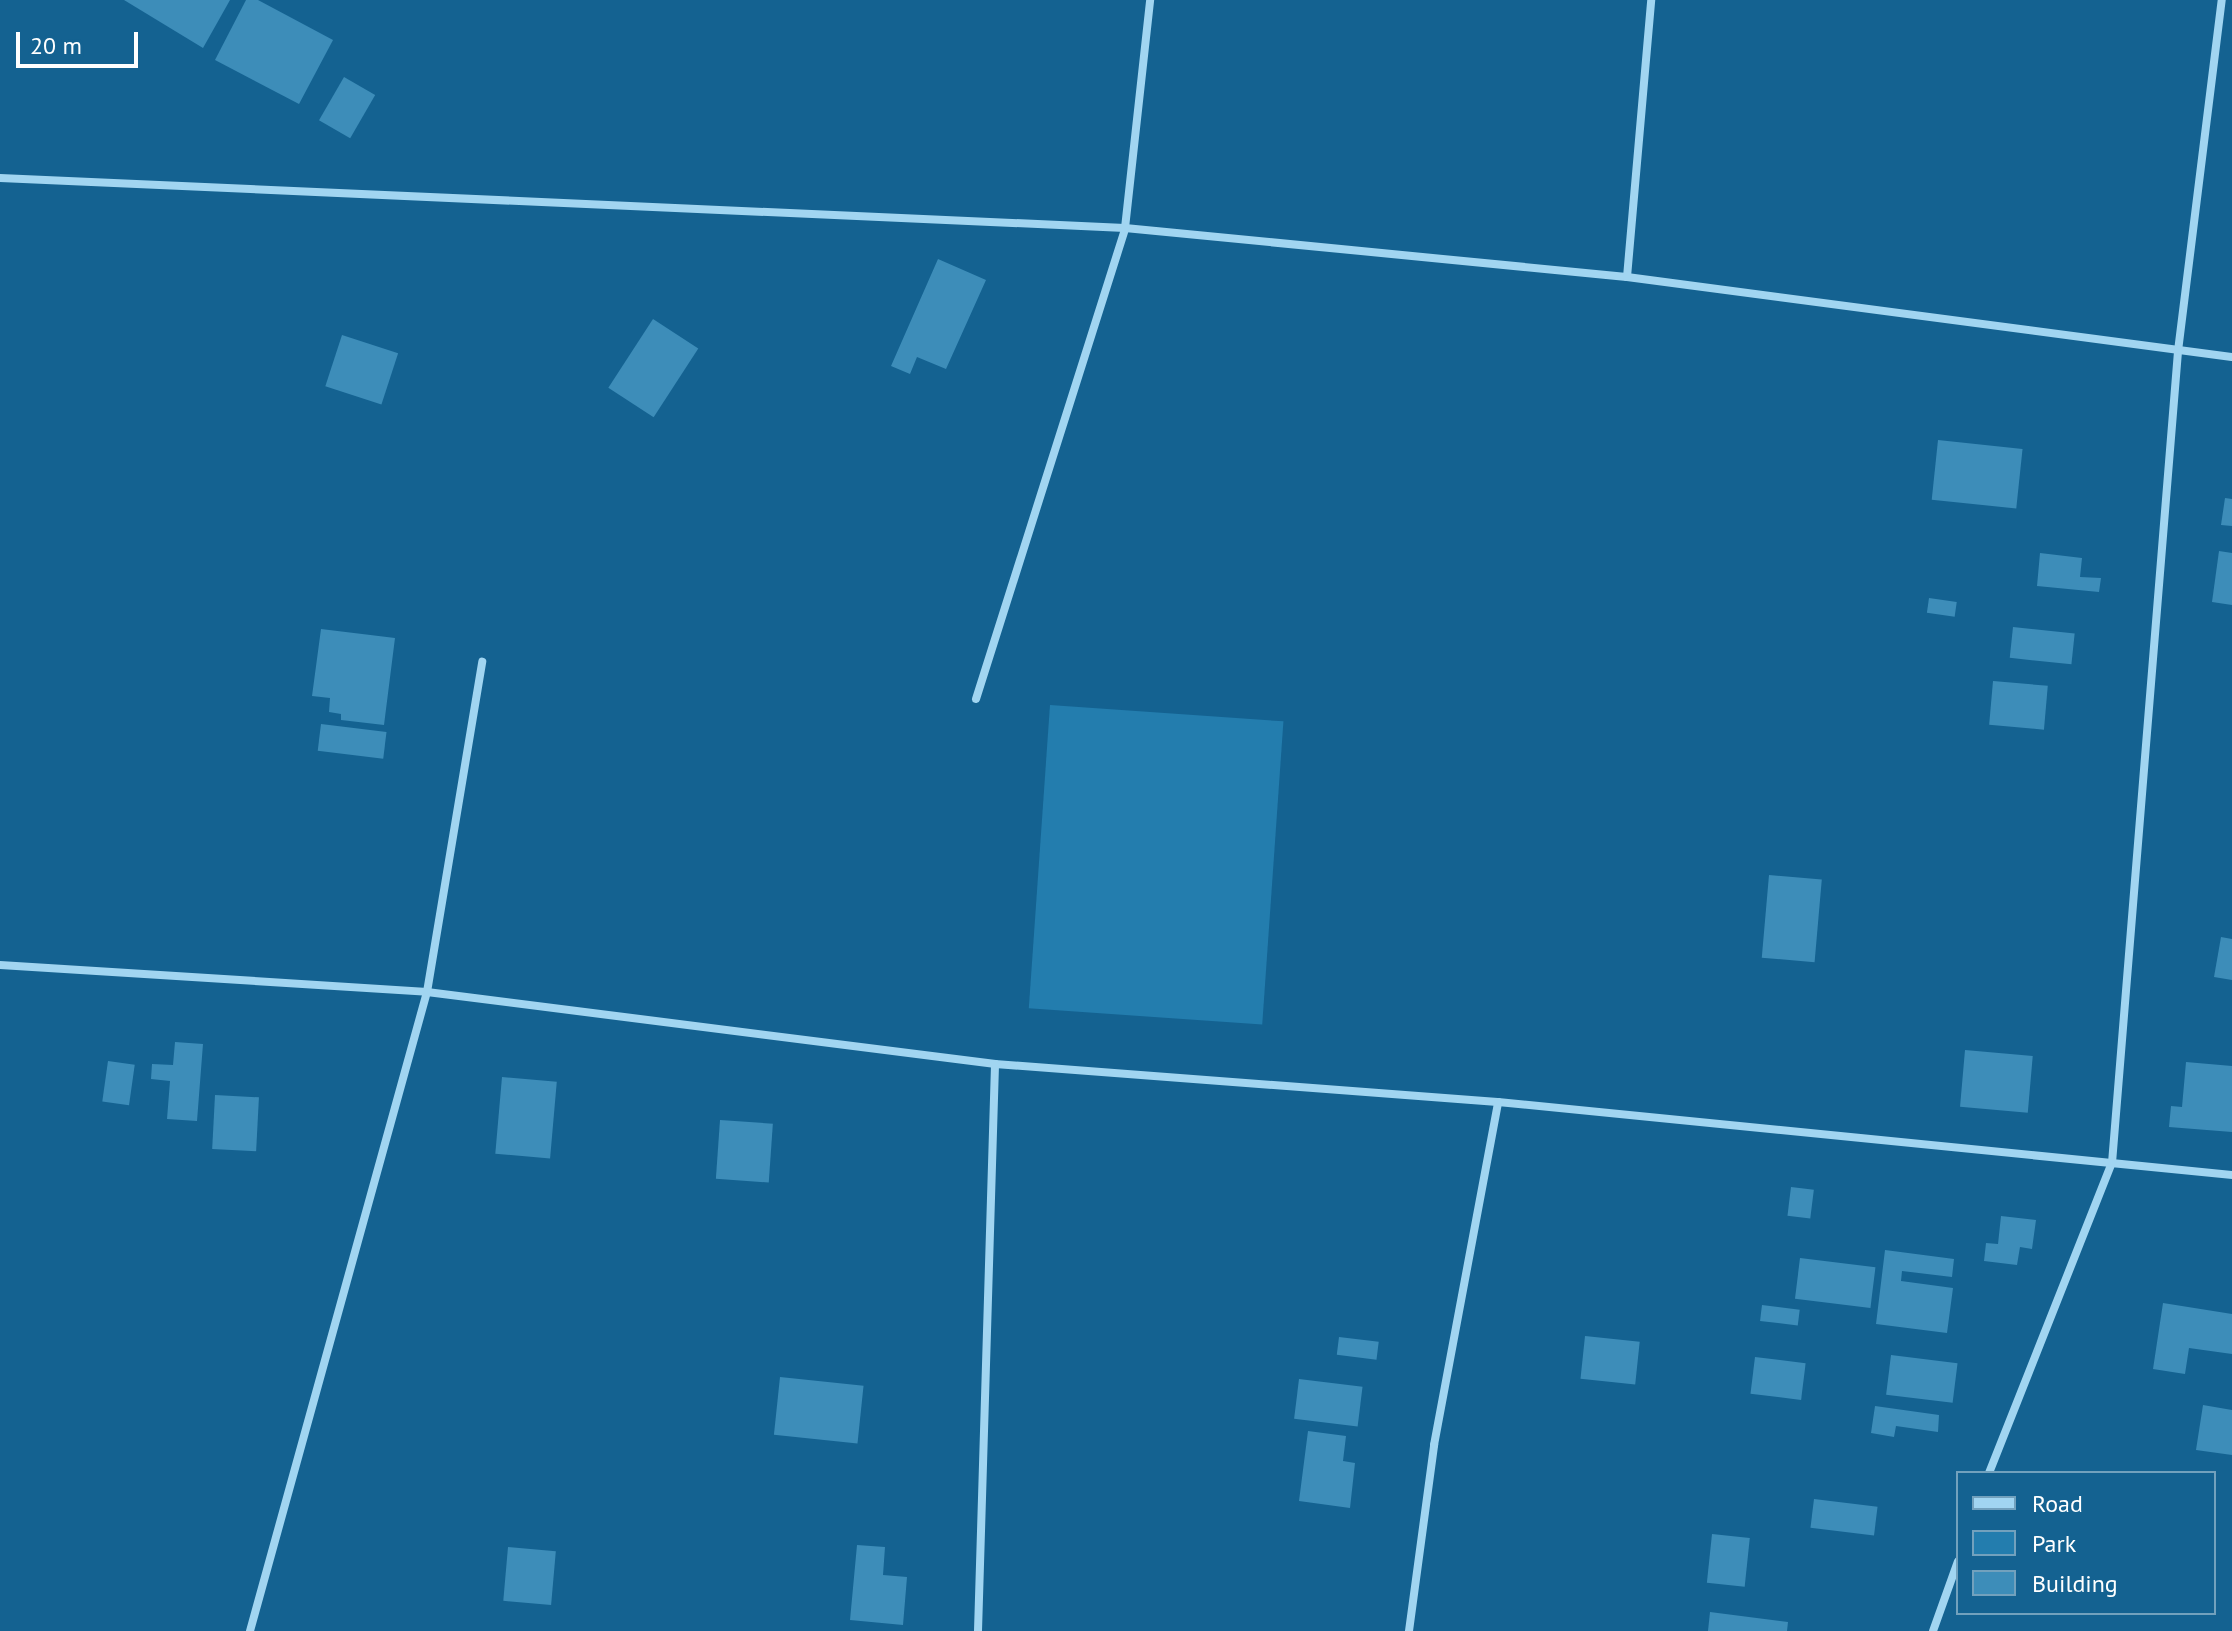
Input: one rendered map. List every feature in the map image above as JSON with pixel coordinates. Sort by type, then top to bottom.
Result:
[{"type":"street","points":[[976,699],[1125,228],[1150,0]]},
{"type":"street","points":[[1627,277],[1651,0]]},
{"type":"street","points":[[1990,1471],[2112,1163],[2178,351],[2222,0]]},
{"type":"street","points":[[0,178],[1125,228],[1627,277],[2232,357]]},
{"type":"street","points":[[250,1631],[427,992],[482,662]]},
{"type":"street","points":[[0,965],[427,992],[995,1064],[1498,1102],[2232,1175]]},
{"type":"street","points":[[978,1631],[995,1064]]},
{"type":"street","points":[[1409,1631],[1434,1445],[1498,1102]]},
{"type":"street","points":[[1933,1631],[1956,1567]]},
{"type":"green space","points":[[1050,705],[1283,721],[1262,1025],[1029,1008]]},
{"type":"building","points":[[124,0],[230,0],[203,48]]},
{"type":"building","points":[[246,0],[258,0],[333,40],[299,104],[215,60]]},
{"type":"building","points":[[344,77],[375,95],[350,138],[319,120]]},
{"type":"building","points":[[938,259],[986,280],[946,369],[917,357],[910,374],[891,366]]},
{"type":"building","points":[[653,319],[698,348],[654,417],[608,388]]},
{"type":"building","points":[[342,335],[398,353],[381,405],[325,386]]},
{"type":"building","points":[[1938,440],[2023,449],[2016,509],[1932,500]]},
{"type":"building","points":[[2225,498],[2232,499],[2232,526],[2221,525]]},
{"type":"building","points":[[2219,551],[2232,553],[2232,605],[2212,602]]},
{"type":"building","points":[[2040,553],[2082,558],[2080,577],[2101,578],[2099,592],[2037,586]]},
{"type":"building","points":[[1929,598],[1957,602],[1955,617],[1927,613]]},
{"type":"building","points":[[2013,627],[2075,633],[2071,664],[2010,658]]},
{"type":"building","points":[[321,629],[395,638],[384,725],[341,720],[341,714],[329,712],[330,698],[312,696]]},
{"type":"building","points":[[1993,681],[2048,686],[2044,730],[1989,725]]},
{"type":"building","points":[[321,724],[387,732],[383,759],[318,751]]},
{"type":"building","points":[[1769,875],[1822,880],[1815,962],[1762,958]]},
{"type":"building","points":[[2221,937],[2232,939],[2232,980],[2214,977]]},
{"type":"building","points":[[175,1042],[203,1044],[197,1121],[167,1119],[170,1081],[151,1079],[152,1064],[173,1065]]},
{"type":"building","points":[[1965,1050],[2033,1056],[2028,1113],[1960,1107]]},
{"type":"building","points":[[108,1061],[135,1065],[129,1105],[102,1102]]},
{"type":"building","points":[[2186,1062],[2232,1066],[2232,1132],[2169,1127],[2171,1106],[2182,1107]]},
{"type":"building","points":[[502,1077],[557,1082],[550,1159],[495,1154]]},
{"type":"building","points":[[215,1095],[259,1097],[256,1151],[212,1149]]},
{"type":"building","points":[[720,1120],[773,1124],[769,1183],[716,1179]]},
{"type":"building","points":[[1791,1187],[1814,1190],[1810,1219],[1787,1216]]},
{"type":"building","points":[[2001,1216],[2036,1220],[2032,1249],[2020,1247],[2017,1265],[1984,1261],[1986,1243],[1998,1244]]},
{"type":"building","points":[[1885,1250],[1954,1259],[1952,1277],[1902,1271],[1901,1281],[1953,1288],[1947,1333],[1876,1324]]},
{"type":"building","points":[[1800,1258],[1875,1267],[1870,1308],[1795,1299]]},
{"type":"building","points":[[2163,1303],[2232,1314],[2232,1354],[2189,1348],[2185,1374],[2153,1369]]},
{"type":"building","points":[[1762,1305],[1800,1310],[1798,1326],[1760,1321]]},
{"type":"building","points":[[1585,1336],[1640,1342],[1635,1385],[1581,1379]]},
{"type":"building","points":[[1339,1337],[1379,1342],[1377,1360],[1337,1355]]},
{"type":"building","points":[[1891,1355],[1958,1363],[1953,1403],[1886,1395]]},
{"type":"building","points":[[1755,1357],[1806,1363],[1801,1400],[1750,1394]]},
{"type":"building","points":[[780,1377],[864,1386],[857,1443],[774,1435]]},
{"type":"building","points":[[1299,1379],[1363,1387],[1358,1427],[1294,1419]]},
{"type":"building","points":[[2203,1405],[2232,1410],[2232,1455],[2196,1450]]},
{"type":"building","points":[[1875,1406],[1939,1415],[1938,1432],[1896,1426],[1894,1437],[1871,1433]]},
{"type":"building","points":[[1308,1431],[1346,1436],[1343,1461],[1355,1463],[1350,1508],[1299,1501]]},
{"type":"building","points":[[1814,1499],[1878,1507],[1874,1536],[1810,1528]]},
{"type":"building","points":[[1712,1534],[1750,1538],[1745,1587],[1707,1583]]},
{"type":"building","points":[[857,1545],[885,1547],[883,1575],[907,1577],[903,1625],[850,1620]]},
{"type":"building","points":[[508,1547],[556,1551],[551,1605],[503,1601]]},
{"type":"building","points":[[1710,1612],[1788,1622],[1787,1631],[1708,1631]]}]
